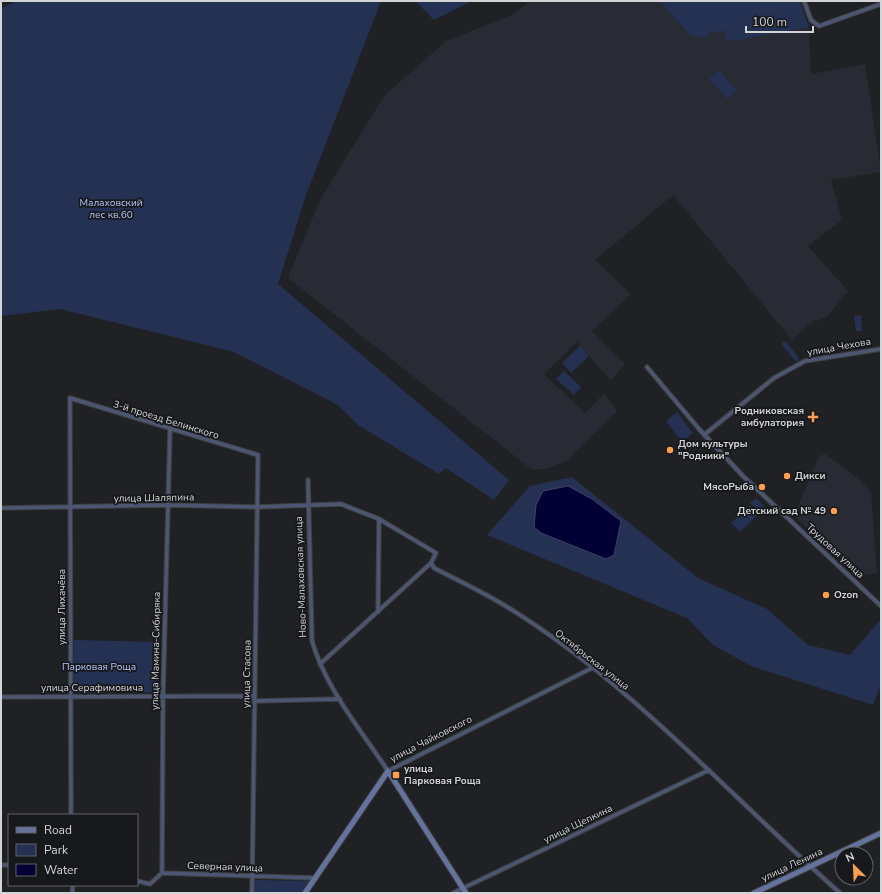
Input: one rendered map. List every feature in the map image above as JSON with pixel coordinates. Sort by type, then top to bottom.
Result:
[{"type":"street","points":[[804,1],[811,20],[819,26],[881,4]]},
{"type":"street","name":"улица Чехова","points":[[704,434],[774,378],[805,361],[881,349]]},
{"type":"street","name":"Трудовая улица","points":[[647,367],[704,434],[743,476],[881,606]]},
{"type":"street","name":"3-й проезд Белинского","points":[[70,398],[170,430],[258,455]]},
{"type":"street","name":"улица Лихачёва","points":[[70,398],[71,814]]},
{"type":"street","name":"улица Мамина-Сибиряка","points":[[162,873],[163,696],[170,430]]},
{"type":"street","name":"улица Стасова","points":[[252,893],[258,455]]},
{"type":"street","name":"Ново-Малаховская улица","points":[[308,480],[312,641],[320,664],[340,699],[465,891]]},
{"type":"street","points":[[308,504],[341,504],[379,519],[436,553],[431,563],[320,664]]},
{"type":"street","name":"улица Шаляпина","points":[[1,508],[70,508],[168,505],[257,507],[308,504]]},
{"type":"street","points":[[378,612],[379,519]]},
{"type":"street","name":"Октябрьская улица","points":[[431,563],[434,568],[509,608],[592,668],[677,740],[840,893]]},
{"type":"street","name":"улица Чайковского","points":[[305,893],[388,771],[592,668]]},
{"type":"street","name":"улица Серафимовича","points":[[1,697],[254,696]]},
{"type":"street","points":[[254,701],[340,699]]},
{"type":"street","name":"улица Щепкина","points":[[453,893],[465,891],[709,770]]},
{"type":"street","name":"улица Ленина","points":[[754,893],[881,833]]},
{"type":"street","points":[[138,881],[150,884],[162,873]]},
{"type":"street","name":"Северная улица","points":[[162,873],[316,878]]},
{"type":"shaded area","points":[[530,1],[659,1],[691,36],[708,38],[707,33],[725,31],[734,41],[809,27],[811,74],[865,64],[881,172],[831,180],[842,220],[808,246],[848,291],[829,315],[818,321],[814,320],[792,340],[673,195],[595,260],[631,294],[592,331],[625,364],[611,381],[577,342],[544,374],[585,413],[604,393],[617,411],[566,461],[547,469],[531,469],[288,278],[320,200],[384,96],[446,41],[514,14]]},
{"type":"shaded area","name":"Детский сад № 49","points":[[825,454],[856,477],[871,492],[877,573],[859,575],[794,516],[819,456]]},
{"type":"green space","name":"Малаховский лес кв.60","points":[[17,1],[381,1],[306,195],[278,284],[509,480],[494,500],[446,468],[439,474],[358,425],[338,405],[234,352],[60,309],[1,316],[1,8]]},
{"type":"green space","points":[[415,1],[472,1],[434,20]]},
{"type":"green space","points":[[659,1],[800,1],[809,27],[734,41],[725,40],[725,31],[707,33],[708,38],[691,36]]},
{"type":"green space","points":[[719,70],[737,91],[727,99],[709,79]]},
{"type":"green space","points":[[861,315],[862,331],[856,331],[854,316]]},
{"type":"green space","points":[[783,342],[786,342],[799,358],[798,361],[795,361],[782,345]]},
{"type":"green space","points":[[580,346],[589,356],[571,373],[562,363]]},
{"type":"green space","points":[[564,371],[581,387],[574,395],[556,379]]},
{"type":"green space","points":[[677,412],[693,433],[682,442],[666,421]]},
{"type":"green space","points":[[572,477],[698,578],[767,609],[808,645],[850,655],[881,619],[881,685],[873,705],[751,666],[713,645],[687,618],[487,535],[530,486]]},
{"type":"green space","points":[[756,498],[766,508],[761,513],[750,503]]},
{"type":"green space","points":[[750,505],[759,514],[740,532],[731,523]]},
{"type":"green space","name":"Парковая Роща","points":[[74,640],[159,642],[157,692],[73,693]]},
{"type":"green space","points":[[255,880],[311,881],[302,893],[255,893]]},
{"type":"water","points":[[568,486],[592,499],[621,521],[614,555],[606,559],[541,533],[534,527],[536,505],[543,491]]},
{"type":"place","name":"Родниковская амбулатория","points":[[813,417]]},
{"type":"place","name":"Дом культуры \"Родники\"","points":[[670,450]]},
{"type":"place","name":"Дикси","points":[[787,476]]},
{"type":"place","name":"МясоРыба","points":[[762,487]]},
{"type":"place","name":"Детский сад № 49","points":[[834,511]]},
{"type":"place","name":"Ozon","points":[[826,595]]},
{"type":"place","name":"улица Парковая Роща","points":[[396,775]]}]
